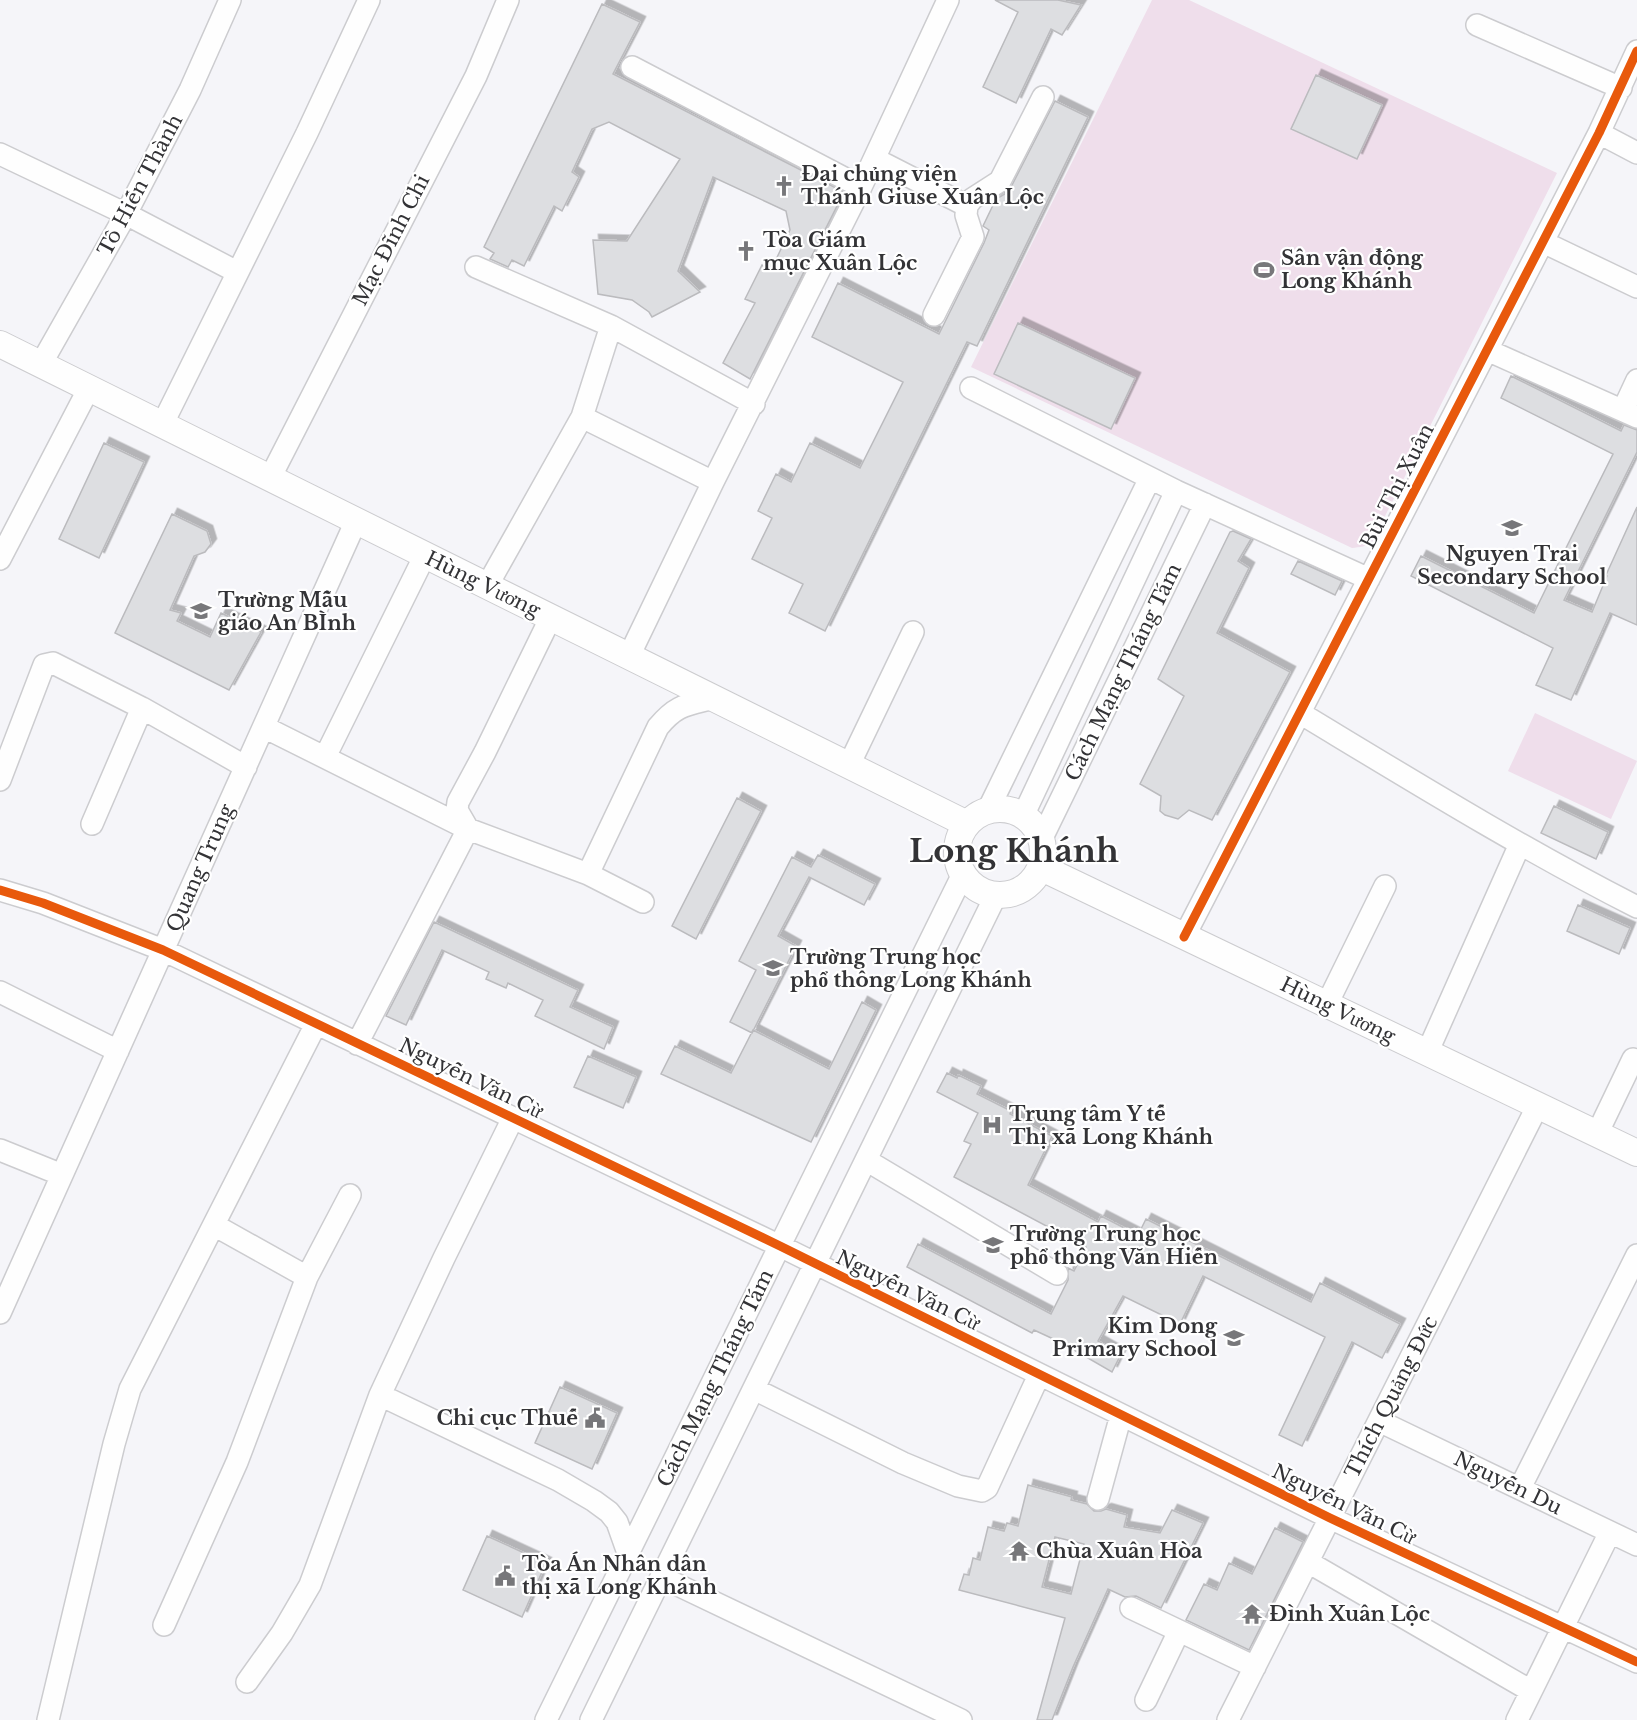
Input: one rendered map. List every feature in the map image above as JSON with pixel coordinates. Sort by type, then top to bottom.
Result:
[{"type":"main road","name":"Hùng Vương","points":[[0,344],[967,824]]},
{"type":"main road","points":[[1005,809],[1023,816],[1037,831],[1041,840],[1040,867],[1030,882],[1014,892],[996,895],[977,889],[963,874],[957,857],[958,839],[967,824],[977,815],[988,810],[1005,809]]},
{"type":"main road","name":"Hùng Vương","points":[[1040,867],[1637,1153]]},
{"type":"street","name":"Tô Hiến Thành","points":[[41,364],[126,214],[190,90],[230,0]]},
{"type":"street","points":[[162,425],[307,133],[369,0]]},
{"type":"street","name":"Mạc Đĩnh Chi","points":[[270,478],[476,76],[508,0]]},
{"type":"street","points":[[629,656],[713,482],[861,187],[948,0]]},
{"type":"street","points":[[1477,26],[1622,88]]},
{"type":"street","name":"Bùi Thị Xuân","points":[[1184,937],[1599,133],[1622,88],[1637,51]]},
{"type":"street","points":[[632,67],[861,187]]},
{"type":"street","points":[[934,315],[973,237],[973,231],[966,215],[967,206],[972,199],[1000,182],[1043,97]]},
{"type":"street","points":[[1599,133],[1637,153]]},
{"type":"street","points":[[0,154],[126,214],[237,272]]},
{"type":"street","points":[[874,159],[967,206]]},
{"type":"street","points":[[1543,242],[1637,287]]},
{"type":"street","points":[[476,267],[611,326],[754,404]]},
{"type":"street","points":[[487,586],[582,417],[611,326]]},
{"type":"street","points":[[1487,350],[1630,414],[1637,380]]},
{"type":"street","points":[[0,559],[89,388]]},
{"type":"street","points":[[971,388],[1176,491],[1369,579]]},
{"type":"street","points":[[582,417],[713,482]]},
{"type":"street","points":[[988,810],[1150,477]]},
{"type":"street","name":"Cách Mạng Tháng Tám","points":[[1023,816],[1176,491]]},
{"type":"street","name":"Cách Mạng Tháng Tám","points":[[1041,840],[1205,504]]},
{"type":"street","name":"Quang Trung","points":[[0,1313],[356,521]]},
{"type":"street","points":[[325,757],[425,555]]},
{"type":"street","points":[[468,829],[458,810],[458,802],[552,618]]},
{"type":"street","points":[[849,765],[913,632]]},
{"type":"street","points":[[0,780],[44,665],[55,663],[246,766]]},
{"type":"street","points":[[588,874],[658,727],[670,712],[714,698]]},
{"type":"street","points":[[92,824],[142,708]]},
{"type":"street","points":[[1300,713],[1520,844],[1637,907]]},
{"type":"street","points":[[264,727],[468,829],[588,874],[644,902]]},
{"type":"street","points":[[357,1044],[468,829]]},
{"type":"street","points":[[1427,1053],[1520,844]]},
{"type":"street","name":"Cách Mạng Tháng Tám","points":[[546,1720],[963,874]]},
{"type":"street","points":[[1327,1004],[1385,886]]},
{"type":"street","name":"Nguyễn Văn Cừ","points":[[0,890],[43,903],[163,950],[780,1246],[1330,1518],[1563,1628],[1634,1655]]},
{"type":"street","name":"Cách Mạng Tháng Tám","points":[[591,1720],[996,895]]},
{"type":"street","points":[[0,992],[118,1051]]},
{"type":"street","points":[[48,1720],[105,1478],[130,1389],[316,1024]]},
{"type":"street","points":[[1597,1134],[1633,1059]]},
{"type":"street","name":"Thích Quảng Đức","points":[[1228,1720],[1539,1106]]},
{"type":"street","points":[[247,1682],[282,1633],[310,1585],[380,1395],[513,1118]]},
{"type":"street","points":[[0,1150],[62,1175]]},
{"type":"street","points":[[866,1160],[1057,1274]]},
{"type":"street","points":[[164,1624],[237,1462],[308,1277],[350,1195]]},
{"type":"street","points":[[214,1225],[308,1277]]},
{"type":"street","points":[[1520,1488],[1637,1255]]},
{"type":"street","points":[[754,1389],[903,1463],[958,1486],[982,1491],[987,1488],[1001,1460],[1039,1375]]},
{"type":"street","points":[[380,1395],[558,1480],[594,1502],[609,1512],[617,1522],[628,1553]]},
{"type":"street","points":[[1098,1499],[1121,1415]]},
{"type":"street","name":"Nguyễn Du","points":[[1379,1420],[1637,1545]]},
{"type":"street","points":[[1517,1720],[1610,1532]]},
{"type":"street","points":[[1308,1562],[1531,1691]]},
{"type":"street","points":[[661,1577],[962,1720]]},
{"type":"street","points":[[1131,1608],[1255,1667]]},
{"type":"street","points":[[1146,1700],[1179,1631]]},
{"type":"shaded area","name":"Sân vận động Long Khánh","points":[[1152,0],[1189,0],[1557,173],[1372,542],[1365,546],[1352,548],[971,367]]},
{"type":"shaded area","points":[[1535,713],[1637,761],[1611,819],[1508,771]]},
{"type":"building","points":[[995,0],[1058,0],[1081,5],[1062,35],[1051,29],[1016,103],[983,87],[1018,12]]},
{"type":"building","name":"Đại chủng viện Thánh Giuse Xuân Lộc","points":[[602,4],[640,22],[613,74],[844,192],[750,379],[723,363],[755,303],[745,299],[762,265],[771,270],[790,230],[786,211],[713,177],[678,271],[700,292],[652,317],[649,312],[632,300],[598,294],[593,240],[627,241],[680,159],[609,122],[592,129],[572,172],[579,177],[562,211],[554,206],[524,266],[512,260],[508,267],[490,259],[494,253],[484,247]]},
{"type":"building","points":[[1316,75],[1382,105],[1357,159],[1291,129]]},
{"type":"building","points":[[1055,101],[1088,117],[977,346],[967,342],[825,631],[789,613],[803,584],[752,559],[772,518],[758,511],[776,474],[791,482],[810,443],[860,468],[903,382],[812,337],[838,283],[939,334],[984,243],[989,230],[983,226],[996,199],[1011,187]]},
{"type":"building","points":[[1018,323],[1135,378],[1111,429],[994,374]]},
{"type":"building","points":[[1511,376],[1621,431],[1624,425],[1637,430],[1637,452],[1564,600],[1592,612],[1637,507],[1637,625],[1610,613],[1571,700],[1536,685],[1553,648],[1411,576],[1421,556],[1534,613],[1613,454],[1501,398]]},
{"type":"building","points":[[104,443],[144,462],[99,558],[59,539]]},
{"type":"building","points":[[172,514],[207,531],[211,544],[205,552],[194,556],[170,610],[181,613],[177,621],[210,637],[221,613],[261,632],[229,690],[115,633]]},
{"type":"building","points":[[1233,531],[1251,539],[1238,561],[1249,568],[1217,633],[1290,672],[1212,820],[1189,810],[1178,819],[1160,811],[1161,796],[1140,784],[1184,696],[1158,679],[1230,532]]},
{"type":"building","points":[[1298,561],[1342,581],[1335,595],[1291,574]]},
{"type":"building","points":[[737,798],[761,811],[696,939],[672,926]]},
{"type":"building","points":[[1554,806],[1608,832],[1596,859],[1541,833]]},
{"type":"building","points":[[818,855],[875,884],[864,905],[809,877],[778,936],[796,946],[752,1033],[730,1022],[756,970],[739,961],[792,857],[811,867]]},
{"type":"building","points":[[1578,905],[1630,928],[1619,954],[1567,931]]},
{"type":"building","points":[[434,922],[578,990],[570,1007],[613,1027],[604,1049],[535,1016],[543,1000],[508,983],[506,988],[486,979],[489,972],[442,950],[406,1025],[386,1016]]},
{"type":"building","points":[[862,1002],[876,1010],[811,1142],[661,1074],[675,1046],[731,1073],[753,1030],[829,1069]]},
{"type":"building","points":[[588,1056],[636,1077],[623,1108],[574,1087]]},
{"type":"building","points":[[947,1073],[957,1078],[958,1075],[981,1086],[977,1094],[1052,1136],[1028,1185],[1098,1222],[1101,1216],[1138,1235],[1146,1219],[1311,1302],[1320,1283],[1400,1324],[1382,1358],[1352,1342],[1302,1446],[1279,1435],[1325,1337],[1203,1276],[1180,1324],[1123,1296],[1098,1341],[1121,1354],[1112,1372],[1062,1343],[1034,1330],[1032,1333],[907,1267],[918,1244],[1051,1314],[1068,1280],[1068,1268],[1074,1271],[1086,1247],[954,1177],[971,1144],[964,1141],[978,1113],[937,1092]]},
{"type":"building","points":[[560,1387],[617,1413],[592,1469],[535,1443]]},
{"type":"building","points":[[1028,1485],[1072,1497],[1071,1500],[1087,1504],[1094,1511],[1106,1509],[1127,1515],[1124,1527],[1160,1533],[1172,1510],[1203,1523],[1161,1608],[1136,1596],[1125,1597],[1108,1589],[1052,1720],[1037,1720],[1065,1618],[959,1590],[964,1574],[969,1575],[973,1558],[980,1560],[988,1527],[1004,1531],[1007,1523],[1018,1526]],"holes":[[[1055,1537],[1084,1544],[1071,1594],[1042,1587]]]},
{"type":"building","points":[[1275,1528],[1303,1542],[1249,1650],[1186,1620],[1204,1584],[1217,1590],[1229,1563],[1252,1574]]},
{"type":"building","name":"Tòa Án Nhân dân thị xã Long Khánh","points":[[487,1536],[546,1563],[522,1617],[463,1590]]},
{"type":"cycle path","points":[[1184,937],[1599,133],[1637,51]]},
{"type":"cycle path","points":[[0,890],[43,903],[163,950],[780,1246],[1330,1518],[1637,1662]]},
{"type":"place","name":"Đại chủng viện Thánh Giuse Xuân Lộc","points":[[784,186]]},
{"type":"place","name":"Tòa Giám mục Xuân Lộc","points":[[746,251]]},
{"type":"place","name":"Sân vận động Long Khánh","points":[[1264,270]]},
{"type":"place","name":"Nguyen Trai Secondary School","points":[[1512,528]]},
{"type":"place","name":"Trường Mẫu giáo An BÌnh","points":[[201,611]]},
{"type":"place","name":"Trường Trung học phổ thông Long Khánh","points":[[773,968]]},
{"type":"place","name":"Trung tâm Y tế Thị xã Long Khánh","points":[[992,1125]]},
{"type":"place","name":"Trường Trung học phổ thông Văn Hiến","points":[[993,1245]]},
{"type":"place","name":"Kim Dong Primary School","points":[[1234,1338]]},
{"type":"place","name":"Chi cục Thuế","points":[[595,1418]]},
{"type":"place","name":"Chùa Xuân Hòa","points":[[1019,1551]]},
{"type":"place","name":"Tòa Án Nhân dân thị xã Long Khánh","points":[[505,1576]]},
{"type":"place","name":"Đình Xuân Lộc","points":[[1252,1614]]},
{"type":"district","name":"Long Khánh","points":[[1014,851]]}]
